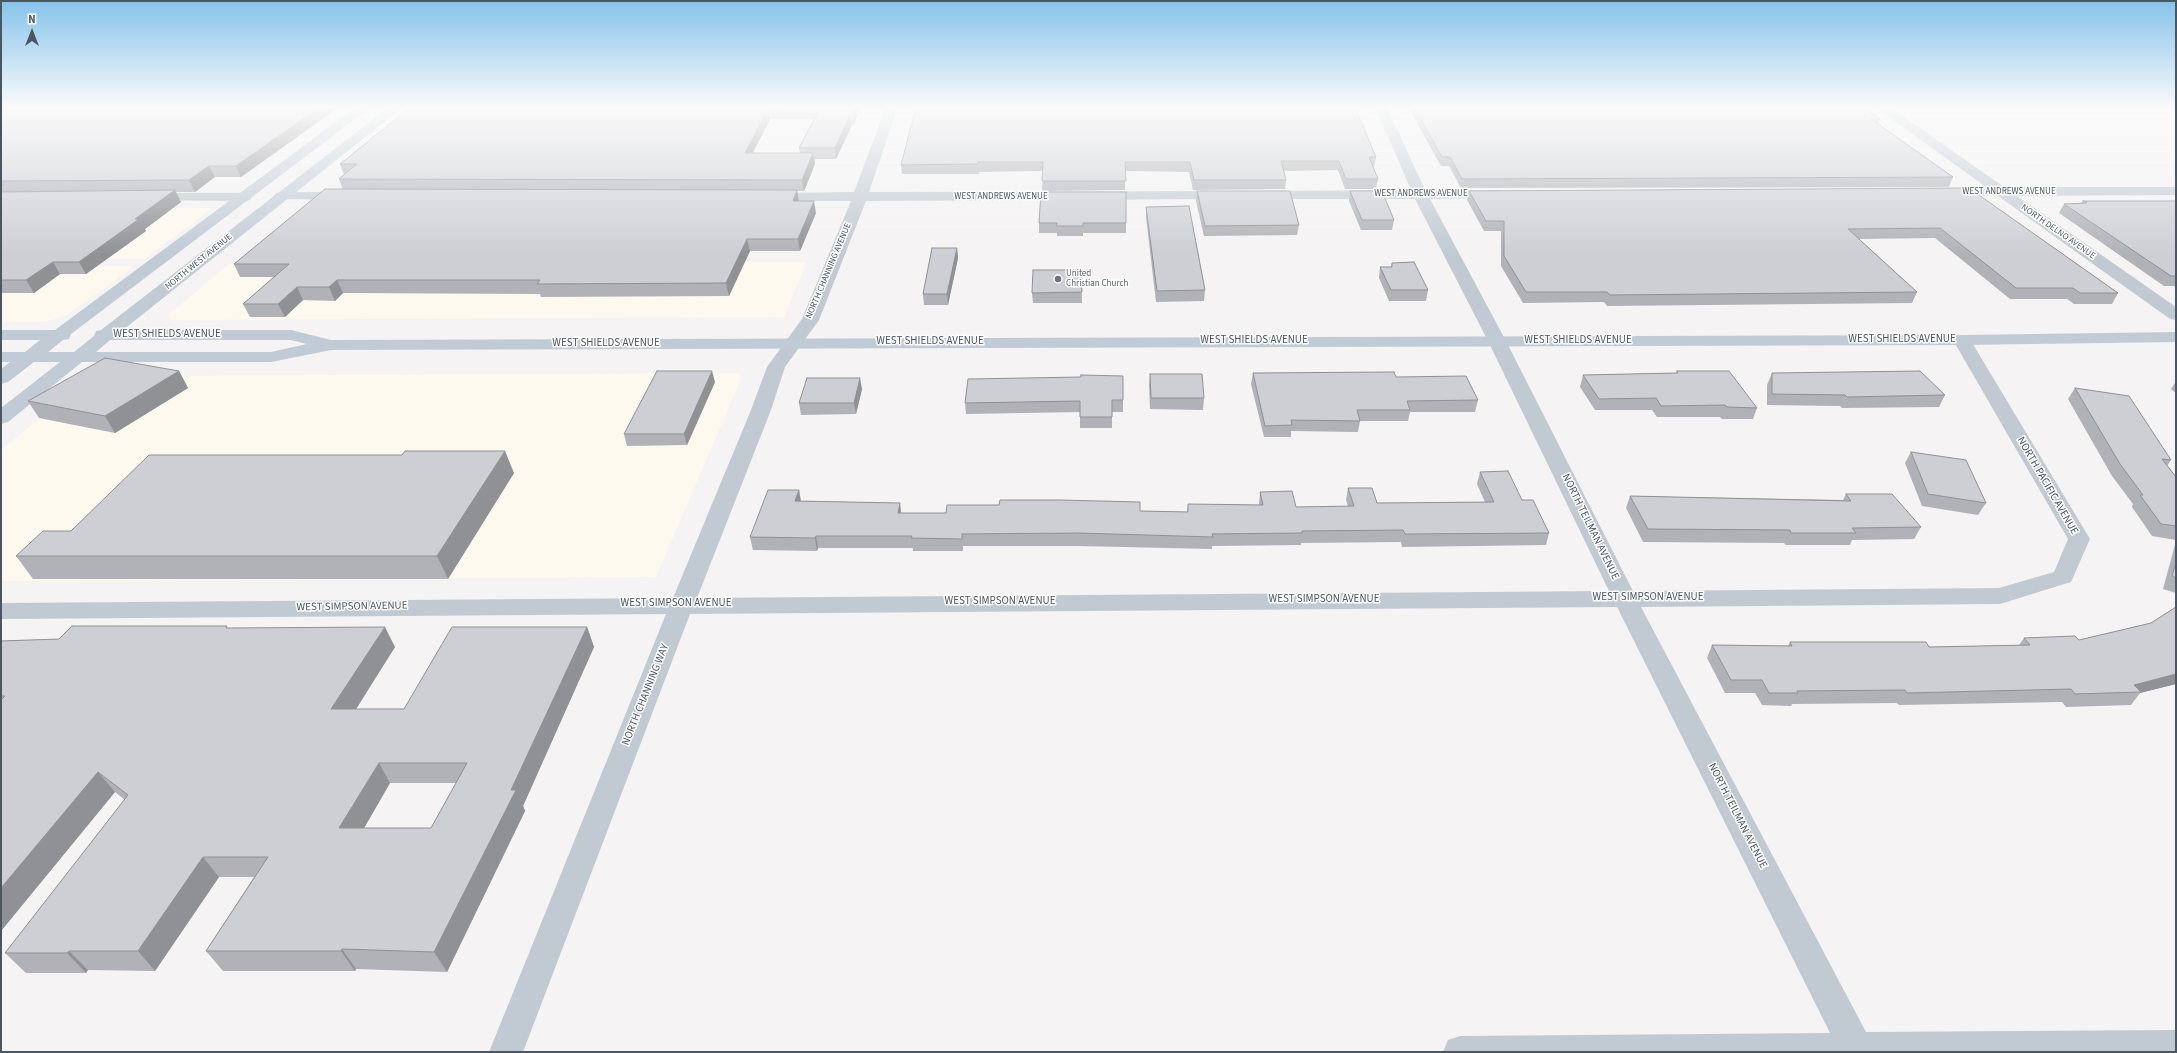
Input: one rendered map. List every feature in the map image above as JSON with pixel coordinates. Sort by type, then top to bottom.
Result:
[{"type":"main road","points":[[1,378],[299,156]]},
{"type":"main road","name":"NORTH WEST AVENUE","points":[[1,418],[334,156]]},
{"type":"main road","name":"WEST SHIELDS AVENUE","points":[[1,335],[291,335],[331,345]]},
{"type":"main road","name":"WEST SHIELDS AVENUE","points":[[1,357],[271,357],[331,345],[794,342],[1962,340],[2176,337]]},
{"type":"street","points":[[860,197],[875,156]]},
{"type":"street","name":"NORTH TEILMAN AVENUE","points":[[1403,156],[1420,194],[1497,341],[1626,599],[1857,1050]]},
{"type":"street","name":"NORTH DELNO AVENUE","points":[[1950,156],[2176,315]]},
{"type":"street","name":"WEST ANDREWS AVENUE","points":[[1929,192],[2176,191]]},
{"type":"street","name":"WEST ANDREWS AVENUE","points":[[757,197],[1515,194]]},
{"type":"street","points":[[282,196],[364,196]]},
{"type":"street","points":[[136,197],[245,197]]},
{"type":"street","name":"NORTH CHANNING AVENUE","points":[[794,342],[810,320],[860,197]]},
{"type":"street","name":"NORTH PACIFIC AVENUE","points":[[1962,340],[2079,539],[2063,577],[2000,596]]},
{"type":"street","name":"NORTH CHANNING WAY","points":[[506,1052],[731,480],[761,410],[776,367],[794,342]]},
{"type":"street","name":"WEST SIMPSON AVENUE","points":[[1,611],[682,604],[2000,596]]},
{"type":"street","points":[[1460,1052],[1857,1050],[2176,1046]]},
{"type":"shaded area","points":[[212,208],[144,259],[35,259],[111,209]]},
{"type":"shaded area","points":[[807,262],[784,317],[176,320],[171,319],[168,315],[229,264]]},
{"type":"shaded area","points":[[1,266],[134,266],[69,314],[53,320],[36,322],[1,322]]},
{"type":"shaded area","points":[[741,374],[742,377],[656,577],[1,581],[1,450],[83,383],[109,376]]},
{"type":"building","points":[[1,156],[250,156],[236,166],[209,166],[189,180],[1,181]]},
{"type":"building","points":[[350,156],[812,156],[802,180],[339,179],[357,164],[340,164]]},
{"type":"building","points":[[903,156],[1376,156],[1369,157],[1378,179],[1346,179],[1339,161],[1281,161],[1286,180],[1194,180],[1190,162],[1125,162],[1126,181],[1042,181],[1043,162],[978,162],[978,164],[901,165]]},
{"type":"building","points":[[1924,156],[1953,177],[1462,179],[1450,157],[1442,157]]},
{"type":"building","points":[[1969,188],[2118,293],[2080,293],[2073,288],[2016,288],[1940,228],[1848,229],[1917,292],[1610,295],[1607,292],[1526,292],[1504,256],[1504,221],[1486,221],[1469,191]]},
{"type":"building","points":[[325,189],[797,190],[793,201],[814,201],[798,239],[747,239],[726,283],[537,284],[540,280],[337,280],[329,287],[297,287],[278,304],[243,304],[289,264],[234,264]]},
{"type":"building","points":[[175,190],[135,219],[139,219],[79,262],[53,262],[26,280],[1,280],[1,192]]},
{"type":"building","points":[[1197,191],[1290,191],[1299,225],[1205,226]]},
{"type":"building","points":[[1350,191],[1382,191],[1394,220],[1362,220]]},
{"type":"building","points":[[1041,192],[1126,192],[1126,223],[1083,223],[1083,226],[1056,226],[1057,223],[1039,223]]},
{"type":"building","points":[[2083,201],[2176,201],[2176,276],[2171,276],[2064,204],[2087,203]]},
{"type":"building","points":[[1189,206],[1205,290],[1157,291],[1146,207]]},
{"type":"building","points":[[932,248],[957,248],[947,294],[923,294]]},
{"type":"building","points":[[1414,262],[1428,290],[1391,290],[1380,267],[1392,267],[1392,263]]},
{"type":"building","points":[[1033,270],[1081,270],[1082,292],[1032,293]]},
{"type":"building","points":[[105,358],[179,371],[105,416],[28,401]]},
{"type":"building","points":[[657,371],[712,371],[684,434],[624,434]]},
{"type":"building","points":[[1677,371],[1729,371],[1757,408],[1727,407],[1725,405],[1661,406],[1656,398],[1599,399],[1583,375],[1678,373]]},
{"type":"building","points":[[1920,371],[1945,395],[1847,397],[1845,395],[1772,394],[1772,373]]},
{"type":"building","points":[[1394,372],[1396,377],[1466,376],[1478,400],[1407,401],[1410,410],[1357,410],[1360,421],[1291,420],[1292,425],[1265,426],[1253,373]]},
{"type":"building","points":[[1150,374],[1202,374],[1204,398],[1151,398]]},
{"type":"building","points":[[1081,375],[1123,376],[1123,400],[1112,400],[1112,417],[1080,417],[1080,401],[965,403],[968,379],[1081,377]]},
{"type":"building","points":[[807,378],[860,378],[854,403],[799,403]]},
{"type":"building","points":[[2075,388],[2129,396],[2171,460],[2162,459],[2176,477],[2176,526],[2161,524],[2140,495],[2143,495],[2120,464]]},
{"type":"building","points":[[405,451],[505,451],[437,556],[16,556],[43,531],[71,531],[149,455],[402,455]]},
{"type":"building","points":[[1911,452],[1966,460],[1986,503],[1928,494]]},
{"type":"building","points":[[1508,471],[1522,500],[1533,500],[1549,533],[1405,534],[1403,530],[1212,534],[1213,537],[1078,533],[962,534],[962,539],[911,538],[912,536],[816,536],[815,538],[750,537],[768,490],[799,490],[795,501],[900,503],[898,513],[946,513],[947,505],[999,505],[1000,500],[1140,502],[1140,511],[1188,512],[1188,504],[1263,505],[1260,492],[1292,491],[1296,507],[1354,506],[1348,488],[1372,488],[1377,503],[1494,502],[1480,472]]},
{"type":"building","points":[[1846,494],[1892,494],[1921,527],[1852,528],[1856,533],[1791,533],[1790,530],[1648,529],[1630,496],[1851,501]]},
{"type":"building","points":[[2176,562],[2176,578],[2172,576]]},
{"type":"building","points":[[2176,607],[2176,674],[2134,685],[2141,692],[2075,694],[2071,689],[1907,693],[1905,690],[1797,691],[1798,693],[1769,693],[1762,680],[1731,680],[1712,645],[1792,646],[1790,642],[1926,642],[1929,647],[2030,645],[2024,638],[2075,636],[2079,640],[2151,623]]},
{"type":"building","points":[[72,626],[227,626],[226,628],[385,627],[331,709],[404,709],[452,627],[587,627],[511,790],[516,790],[434,952],[342,949],[341,951],[206,951],[268,857],[203,857],[138,951],[5,953],[128,795],[98,772],[1,888],[1,700],[5,696],[1,696],[1,641],[59,639]],"holes":[[[379,763],[467,763],[431,828],[339,828]]]},
{"type":"place","name":"United Christian Church","points":[[1058,279]]}]
